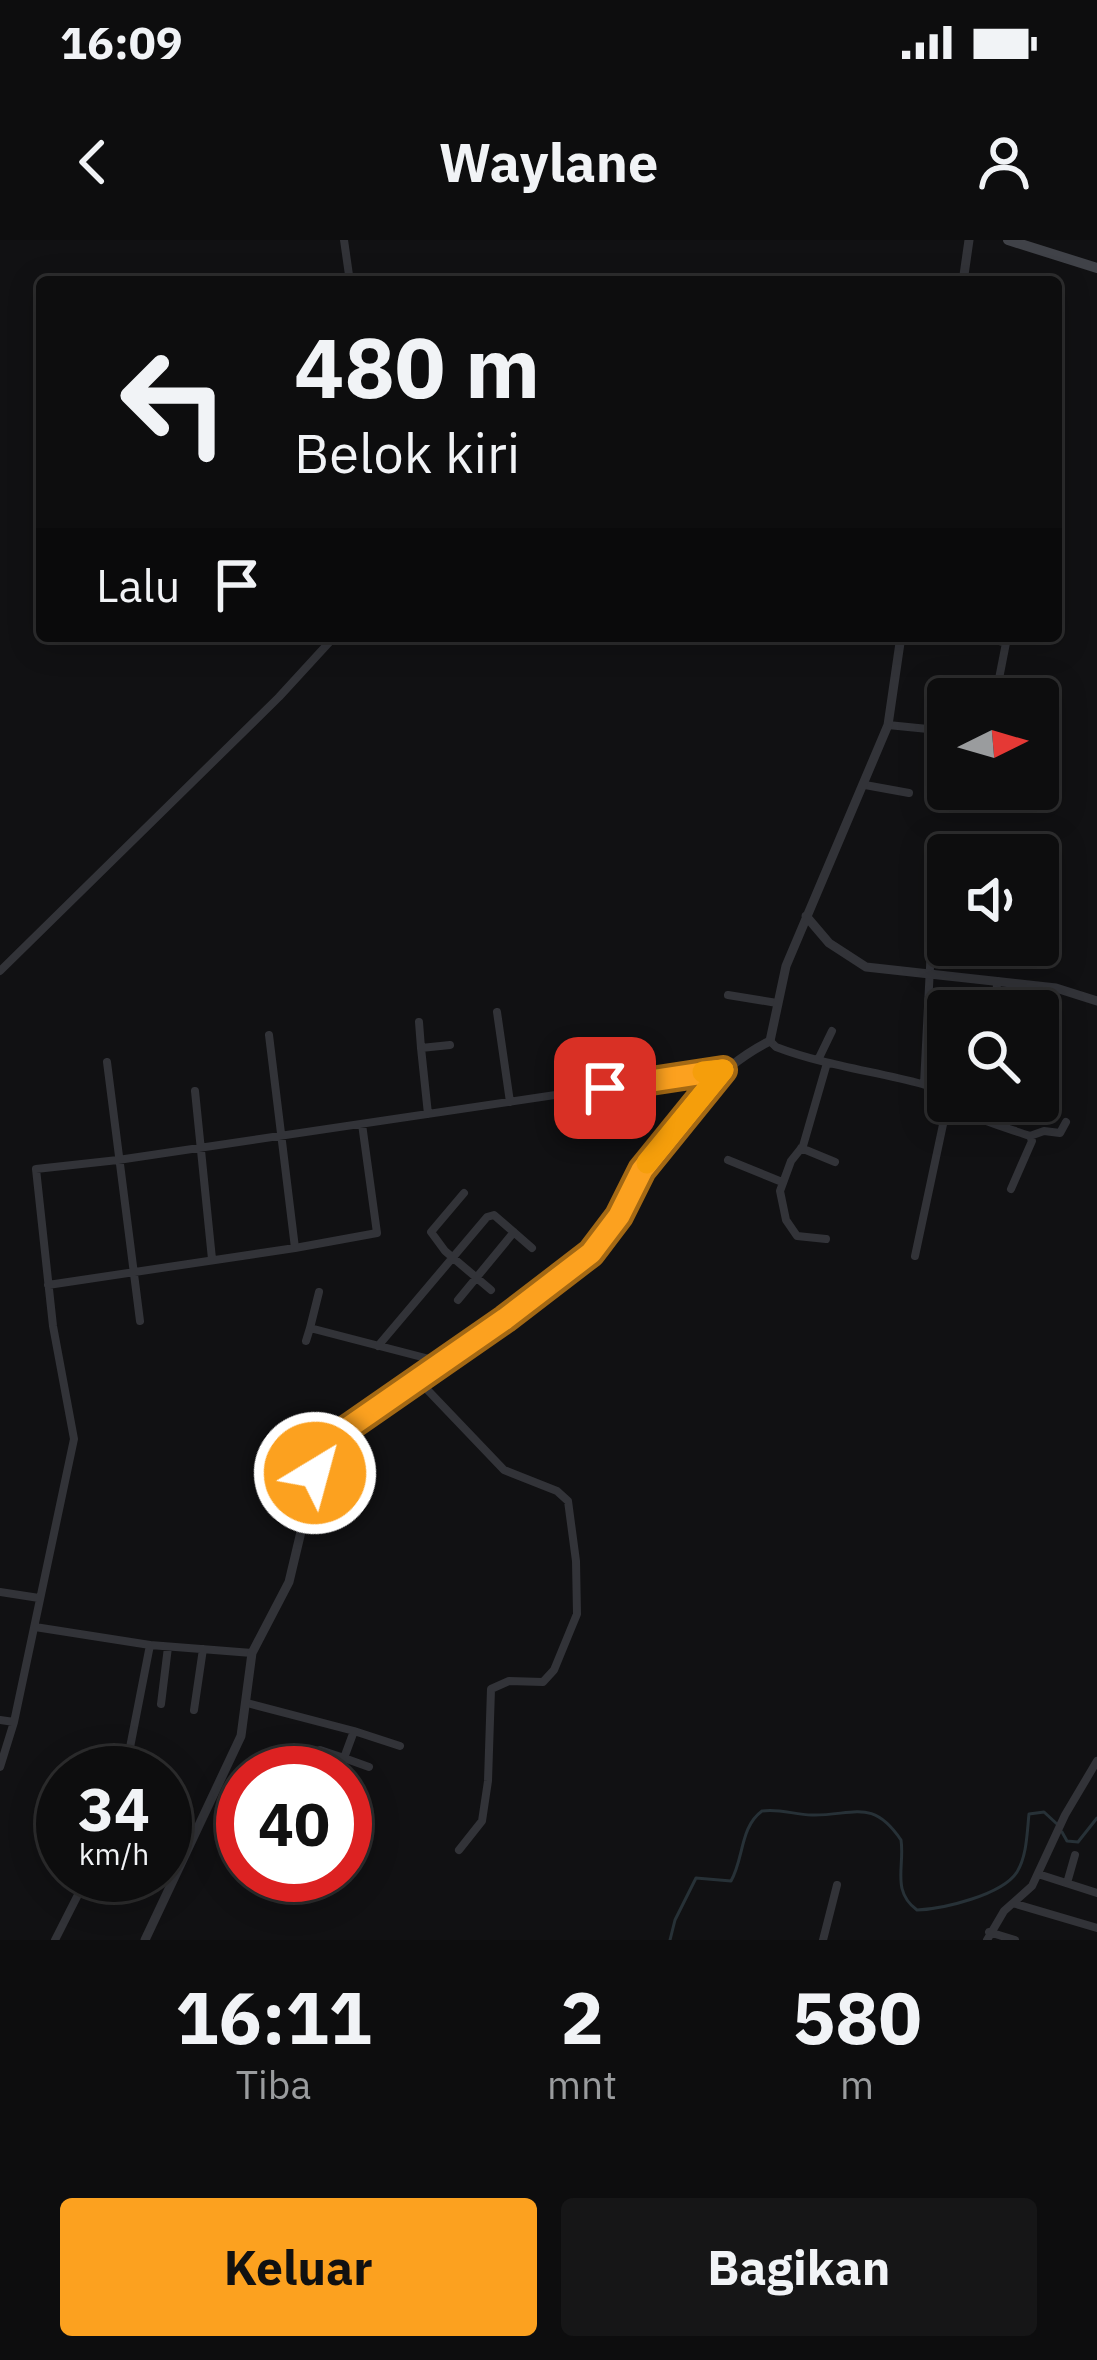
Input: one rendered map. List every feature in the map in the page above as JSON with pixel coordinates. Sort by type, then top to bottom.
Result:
[{"type":"main road","points":[[1008,240],[1097,268]]},
{"type":"street","points":[[344,240],[349,276]]},
{"type":"street","points":[[964,276],[969,240]]},
{"type":"street","points":[[0,971],[329,642]]},
{"type":"street","points":[[146,1940],[241,1736],[252,1653],[289,1582],[326,1446],[541,1293],[602,1242],[642,1170],[723,1070],[770,1041],[785,966],[888,724],[900,642]]},
{"type":"street","points":[[999,678],[1006,644],[1000,642]]},
{"type":"street","points":[[888,724],[927,728]]},
{"type":"street","points":[[865,785],[909,793]]},
{"type":"street","points":[[806,916],[829,943],[856,963],[1056,988],[1097,1001]]},
{"type":"street","points":[[924,1084],[930,966]]},
{"type":"street","points":[[997,981],[997,990]]},
{"type":"street","points":[[728,995],[777,1003]]},
{"type":"street","points":[[497,1012],[510,1102]]},
{"type":"street","points":[[419,1022],[428,1114]]},
{"type":"street","points":[[826,1239],[797,1236],[781,1202],[782,1182],[801,1148],[832,1031]]},
{"type":"street","points":[[269,1035],[295,1248]]},
{"type":"street","points":[[770,1041],[822,1062],[927,1085]]},
{"type":"street","points":[[421,1048],[450,1045]]},
{"type":"street","points":[[107,1062],[130,1271],[140,1321]]},
{"type":"street","points":[[0,1767],[14,1722],[74,1439],[48,1285],[36,1169],[723,1070]]},
{"type":"street","points":[[195,1090],[212,1259]]},
{"type":"street","points":[[915,1256],[944,1122]]},
{"type":"street","points":[[994,1122],[1030,1136],[1060,1132],[1066,1122]]},
{"type":"street","points":[[48,1285],[376,1233],[362,1124]]},
{"type":"street","points":[[1011,1190],[1030,1136]]},
{"type":"street","points":[[801,1148],[836,1162]]},
{"type":"street","points":[[728,1160],[782,1182]]},
{"type":"street","points":[[464,1193],[431,1229],[452,1258],[491,1290]]},
{"type":"street","points":[[378,1346],[487,1217],[494,1215],[532,1248]]},
{"type":"street","points":[[458,1300],[514,1232]]},
{"type":"street","points":[[306,1341],[319,1292]]},
{"type":"street","points":[[310,1328],[442,1362]]},
{"type":"street","points":[[418,1380],[504,1470],[563,1496],[572,1519],[576,1561],[577,1614],[549,1678],[509,1681],[490,1688],[482,1821],[459,1850]]},
{"type":"street","points":[[0,1592],[39,1598]]},
{"type":"street","points":[[35,1627],[150,1645],[252,1653]]},
{"type":"street","points":[[130,1746],[150,1645]]},
{"type":"street","points":[[161,1703],[168,1647]]},
{"type":"street","points":[[194,1710],[203,1649]]},
{"type":"street","points":[[247,1703],[400,1747]]},
{"type":"street","points":[[0,1720],[14,1722]]},
{"type":"street","points":[[348,1746],[354,1731]]},
{"type":"street","points":[[1015,1940],[988,1936],[1004,1911],[1026,1894],[1097,1761]]},
{"type":"street","points":[[1067,1883],[1075,1855]]},
{"type":"street","points":[[1038,1874],[1097,1892]]},
{"type":"street","points":[[823,1940],[837,1885]]},
{"type":"street","points":[[56,1940],[75,1902]]},
{"type":"street","points":[[1014,1904],[1097,1928]]},
{"type":"waterway","points":[[670,1940],[696,1878],[731,1881],[746,1834],[762,1811],[861,1812],[881,1818],[901,1840],[904,1895],[917,1910],[956,1904],[999,1888],[1020,1866],[1029,1814],[1044,1812],[1057,1824]]},
{"type":"waterway","points":[[1062,1832],[1067,1841],[1078,1842],[1097,1818]]},
{"type":"slow traffic","points":[[647,1163],[723,1070],[703,1072]]},
{"type":"route","points":[[315,1473],[335,1437],[591,1253],[619,1216],[642,1170],[723,1070],[605,1088]]}]
